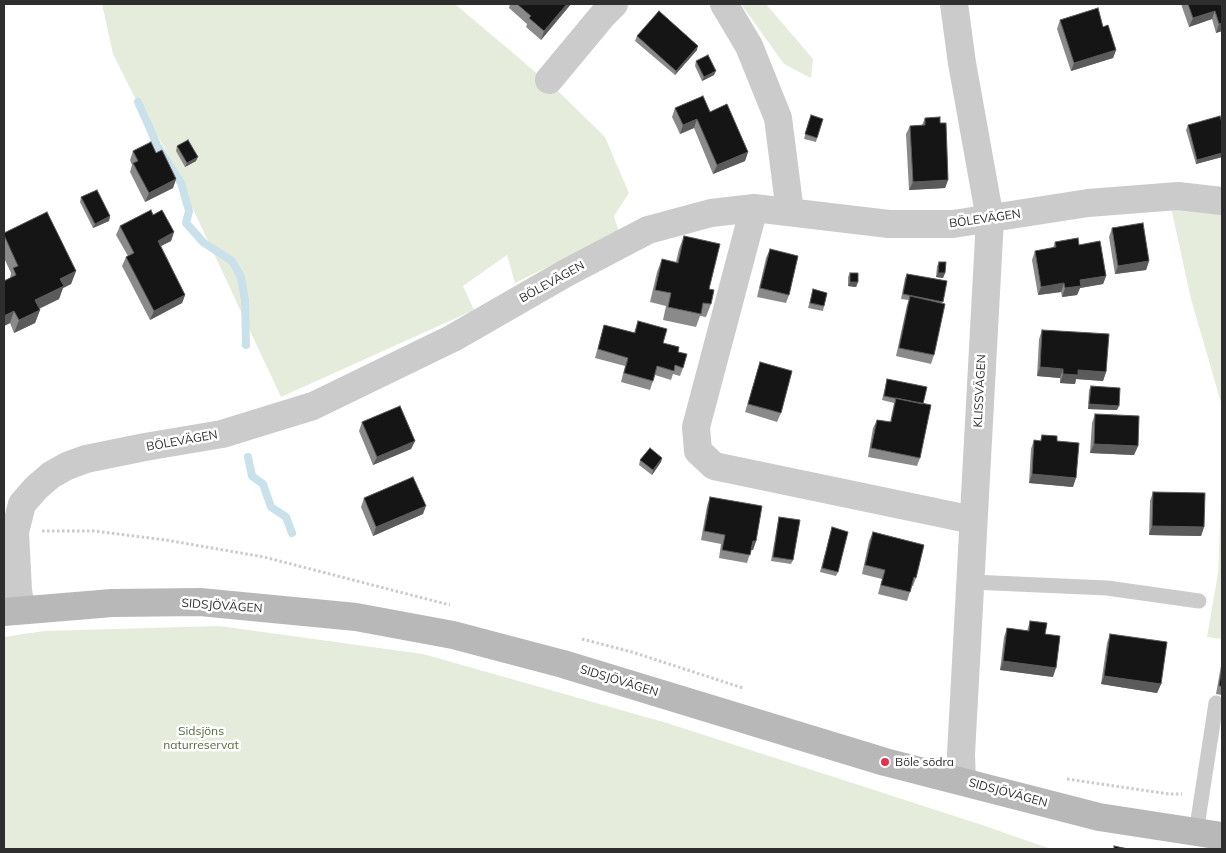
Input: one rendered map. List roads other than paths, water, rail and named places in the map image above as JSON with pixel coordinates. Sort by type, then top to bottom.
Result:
[{"type":"main road","name":"SIDSJÖVÄGEN","points":[[12,611],[112,603],[200,602],[356,617],[453,635],[563,664],[885,762],[1100,818],[1209,834]]},
{"type":"street","points":[[549,80],[614,4]]},
{"type":"street","points":[[724,4],[748,46],[778,118],[790,212]]},
{"type":"street","name":"KLISSVÄGEN","points":[[954,4],[962,62],[990,219],[961,754],[962,781]]},
{"type":"street","name":"BÖLEVÄGEN","points":[[12,611],[18,590],[15,532],[22,504],[36,488],[67,466],[86,459],[145,446],[222,434],[314,406],[453,338],[566,273],[648,230],[711,213],[754,208],[889,224],[953,224],[1088,203],[1178,196],[1222,201]]},
{"type":"street","points":[[754,208],[696,427],[698,451],[714,466],[973,520]]},
{"type":"lane","points":[[971,582],[1107,588],[1199,601]]},
{"type":"lane","points":[[1209,834],[1216,704]]},
{"type":"waterway","points":[[138,102],[158,147],[181,183],[189,211],[186,223],[204,243],[232,261],[241,277],[245,300],[246,345]]},
{"type":"waterway","points":[[248,457],[252,476],[263,484],[271,507],[286,517],[292,533]]},
{"type":"place","name":"Böle södra","points":[[885,762]]},
{"type":"park label","name":"Sidsjöns naturreservat","points":[[201,738]]}]
